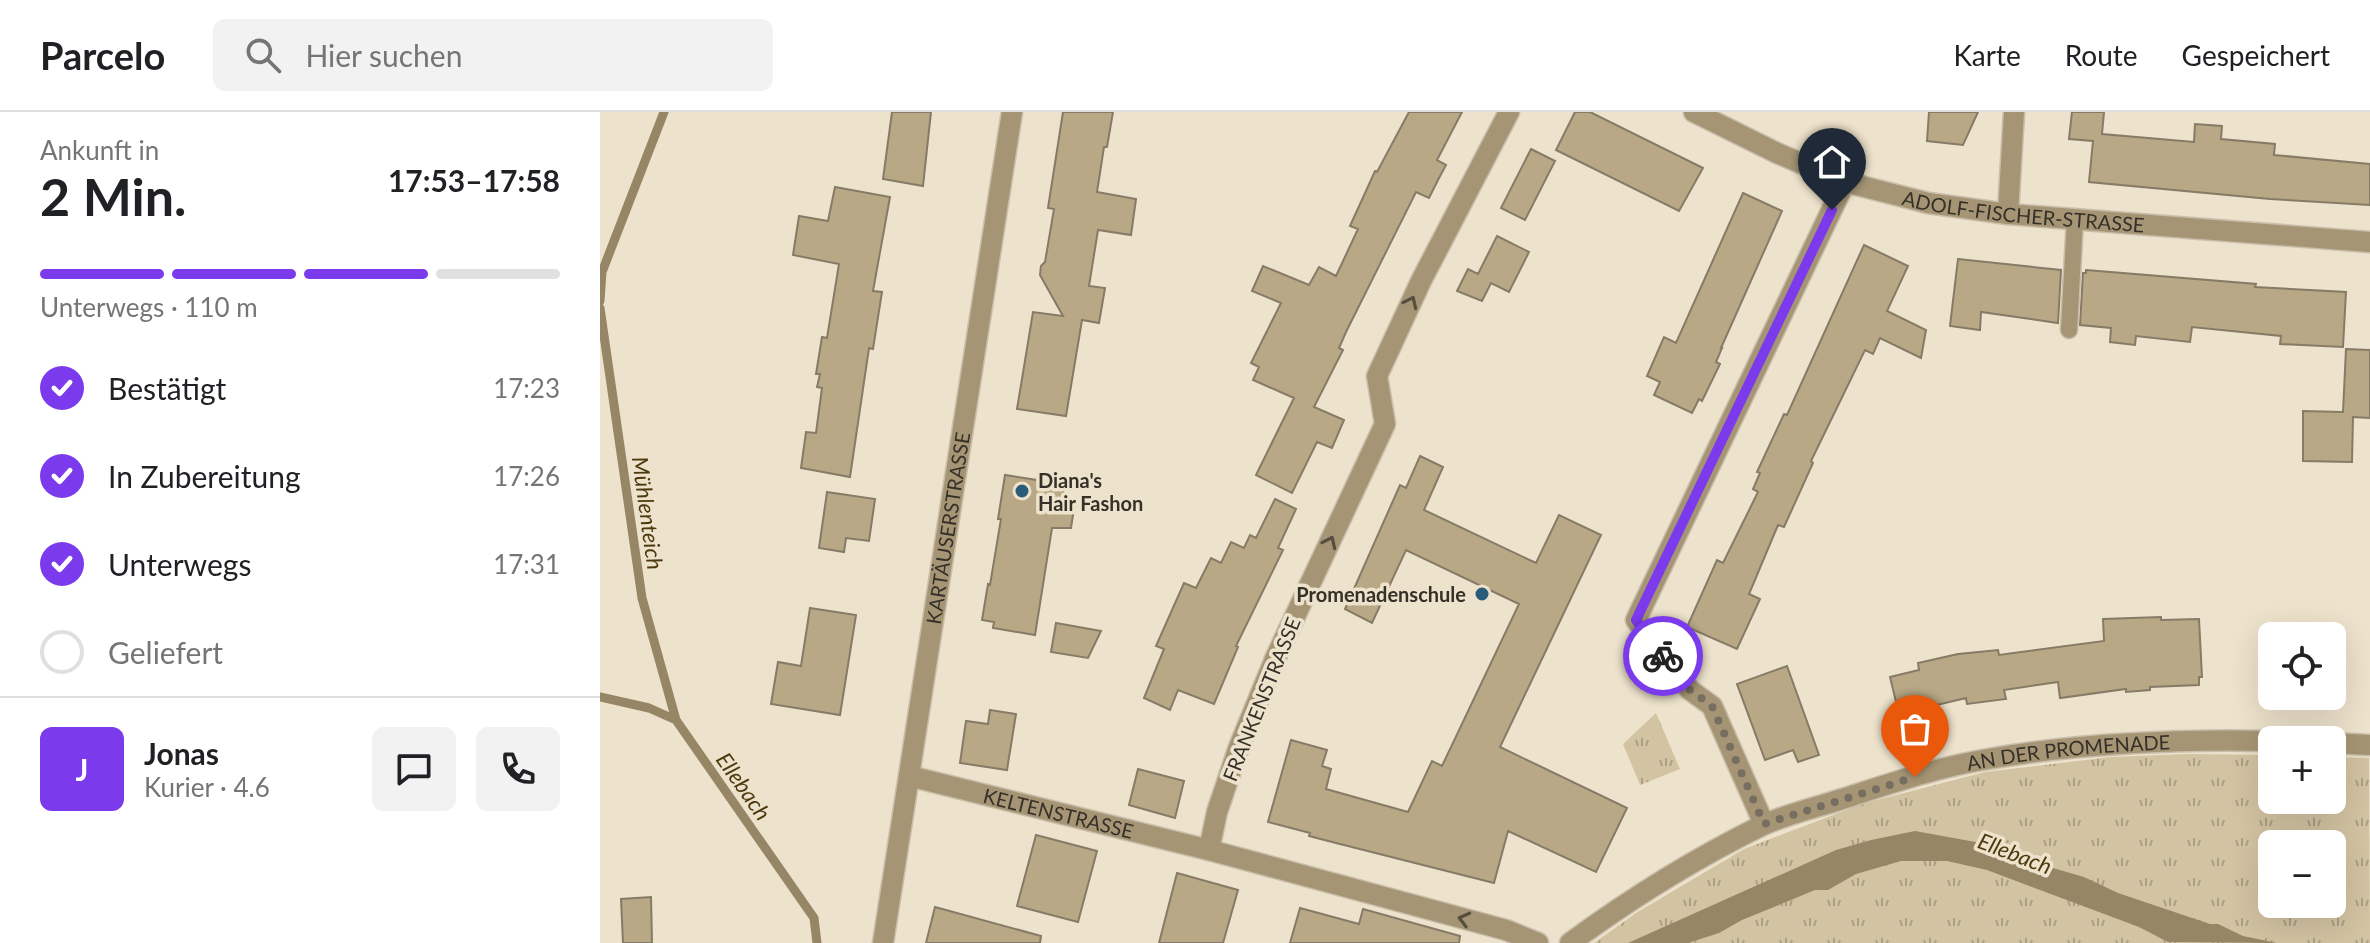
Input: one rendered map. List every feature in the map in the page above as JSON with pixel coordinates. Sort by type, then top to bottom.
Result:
[{"type":"street","name":"KARTÄUSERSTRASSE","points":[[883,943],[1012,112]]},
{"type":"street","name":"FRANKENSTRASSE","points":[[1209,850],[1217,812],[1275,659],[1385,424],[1377,376],[1421,281],[1509,112]]},
{"type":"street","name":"ADOLF-FISCHER-STRASSE","points":[[1694,112],[1845,182],[1928,203],[2008,214],[2370,242]]},
{"type":"street","points":[[2008,214],[2014,112]]},
{"type":"street","points":[[1764,824],[1712,706],[1690,690],[1636,620],[1845,182]]},
{"type":"street","name":"AN DER PROMENADE","points":[[1570,943],[1630,901],[1764,824],[1892,783],[1986,759],[2110,743],[2258,741]]},
{"type":"street","points":[[2346,744],[2370,745]]},
{"type":"street","name":"KELTENSTRASSE","points":[[909,776],[1209,850]]},
{"type":"street","points":[[1209,850],[1506,930],[1538,943]]},
{"type":"lane","points":[[2069,330],[2075,219]]},
{"type":"green space","points":[[1656,713],[1680,769],[1640,785],[1623,744]]},
{"type":"green space","points":[[2258,755],[2258,814],[2346,814],[2346,757],[2369,758],[2370,943],[1594,943],[1636,913],[1744,849],[1862,804],[1985,772],[2111,757]]},
{"type":"shaded area","points":[[1915,831],[1992,845],[2084,877],[2118,893],[2218,924],[2243,936],[2277,943],[2168,942],[2139,927],[1987,870],[1947,861],[1901,861],[1856,874],[1828,890],[1815,890],[1742,920],[1719,933],[1688,943],[1628,943],[1836,850]]},
{"type":"building","points":[[892,112],[931,112],[923,186],[883,179]]},
{"type":"building","points":[[1063,112],[1113,112],[1097,192],[1136,199],[1131,235],[1098,230],[1089,286],[1105,288],[1099,323],[1082,320],[1066,416],[1017,409],[1033,312],[1063,316],[1040,275],[1054,209],[1048,208]]},
{"type":"building","points":[[1409,112],[1462,112],[1437,160],[1446,165],[1429,198],[1416,192],[1346,332],[1339,348],[1343,350],[1314,407],[1344,420],[1332,448],[1317,442],[1292,493],[1256,475],[1294,398],[1253,380],[1259,367],[1251,363],[1281,303],[1252,291],[1263,266],[1309,285],[1319,267],[1336,276],[1358,229],[1350,226],[1375,171]]},
{"type":"building","points":[[1575,112],[1590,112],[1703,168],[1679,211],[1556,150]]},
{"type":"building","points":[[1929,112],[1978,112],[1963,145],[1927,141]]},
{"type":"building","points":[[2072,112],[2104,112],[2102,134],[2194,142],[2195,124],[2222,126],[2221,139],[2275,144],[2274,155],[2370,164],[2370,205],[2089,182],[2093,141],[2069,139]]},
{"type":"building","points":[[1531,149],[1555,161],[1525,220],[1501,208]]},
{"type":"building","points":[[835,187],[890,197],[873,291],[882,292],[873,349],[869,348],[850,477],[801,468],[806,432],[816,433],[822,388],[817,387],[820,374],[816,374],[822,337],[827,338],[839,264],[793,255],[799,216],[828,221]]},
{"type":"building","points":[[1743,193],[1782,211],[1721,348],[1716,362],[1720,364],[1702,401],[1699,399],[1692,413],[1654,395],[1660,382],[1647,376],[1664,337],[1676,343]]},
{"type":"building","points":[[1497,236],[1529,252],[1509,292],[1491,283],[1482,301],[1457,291],[1468,269],[1478,274]]},
{"type":"building","points":[[1864,245],[1908,266],[1887,311],[1926,330],[1921,358],[1880,338],[1873,354],[1865,350],[1811,461],[1813,463],[1784,527],[1778,525],[1749,594],[1760,599],[1737,649],[1687,627],[1717,560],[1723,563],[1758,492],[1753,489],[1760,473],[1757,472],[1784,414],[1787,415]]},
{"type":"building","points":[[1958,259],[2061,270],[2058,323],[1981,312],[1980,330],[1950,326]]},
{"type":"building","points":[[2086,270],[2256,284],[2255,287],[2346,292],[2343,347],[2280,344],[2281,336],[2192,327],[2190,342],[2136,336],[2135,345],[2110,342],[2111,328],[2080,325],[2083,273]]},
{"type":"building","points":[[2346,349],[2370,350],[2370,418],[2353,417],[2352,462],[2303,461],[2303,411],[2343,412]]},
{"type":"building","points":[[1420,456],[1443,467],[1424,510],[1536,563],[1559,515],[1601,535],[1500,747],[1627,808],[1596,872],[1508,831],[1494,883],[1309,836],[1310,833],[1268,822],[1291,740],[1327,750],[1322,766],[1331,769],[1326,789],[1408,812],[1432,761],[1442,766],[1519,604],[1406,550],[1372,623],[1345,609],[1400,485],[1406,488]]},
{"type":"building","points":[[1038,472],[1066,477],[1062,500],[1075,502],[1071,528],[1052,528],[1035,635],[993,628],[994,622],[982,620],[1001,519],[998,519],[1005,475],[1037,480]]},
{"type":"building","points":[[827,492],[875,499],[869,541],[846,538],[844,552],[819,548]]},
{"type":"building","points":[[1275,499],[1296,509],[1278,548],[1283,550],[1236,646],[1214,704],[1178,690],[1170,710],[1144,698],[1164,649],[1156,646],[1184,583],[1196,588],[1211,558],[1221,563],[1231,542],[1244,548],[1250,535],[1256,538]]},
{"type":"building","points":[[810,608],[856,615],[840,715],[771,704],[778,662],[801,666]]},
{"type":"building","points":[[2161,617],[2161,620],[2199,619],[2202,677],[2199,677],[2199,685],[2150,687],[2150,690],[2126,692],[2126,689],[2060,698],[2058,682],[2004,690],[2006,699],[1967,704],[1966,698],[1899,714],[1890,677],[1919,670],[1918,663],[1958,654],[1998,650],[1999,655],[2104,641],[2103,619]]},
{"type":"building","points":[[1056,623],[1101,631],[1088,658],[1051,652]]},
{"type":"building","points":[[1787,666],[1819,755],[1798,762],[1793,750],[1765,760],[1737,684]]},
{"type":"building","points":[[990,710],[1016,714],[1007,770],[960,763],[966,721],[988,724]]},
{"type":"building","points":[[1138,769],[1184,781],[1175,818],[1129,805]]},
{"type":"building","points":[[1036,835],[1097,851],[1078,922],[1017,906]]},
{"type":"building","points":[[1177,873],[1238,890],[1223,943],[1159,943]]},
{"type":"building","points":[[651,897],[652,943],[623,943],[621,899]]},
{"type":"building","points":[[935,907],[1041,936],[1040,943],[926,943]]},
{"type":"building","points":[[1300,908],[1359,924],[1363,909],[1460,936],[1459,943],[1290,943]]},
{"type":"waterway","name":"Mühlenteich","points":[[600,301],[602,272],[664,112]]},
{"type":"waterway","name":"Mühlenteich","points":[[600,308],[642,598],[676,720]]},
{"type":"waterway","name":"Ellebach","points":[[600,697],[649,708],[676,720],[814,918],[817,943]]},
{"type":"way so far","points":[[1663,656],[1690,690],[1712,706],[1764,824],[1915,777]]},
{"type":"place","name":"Diana's Hair Fashon","points":[[1022,491]]},
{"type":"place","name":"Promenadenschule","points":[[1482,594]]},
{"type":"route","points":[[1663,656],[1636,620],[1832,210]]}]
